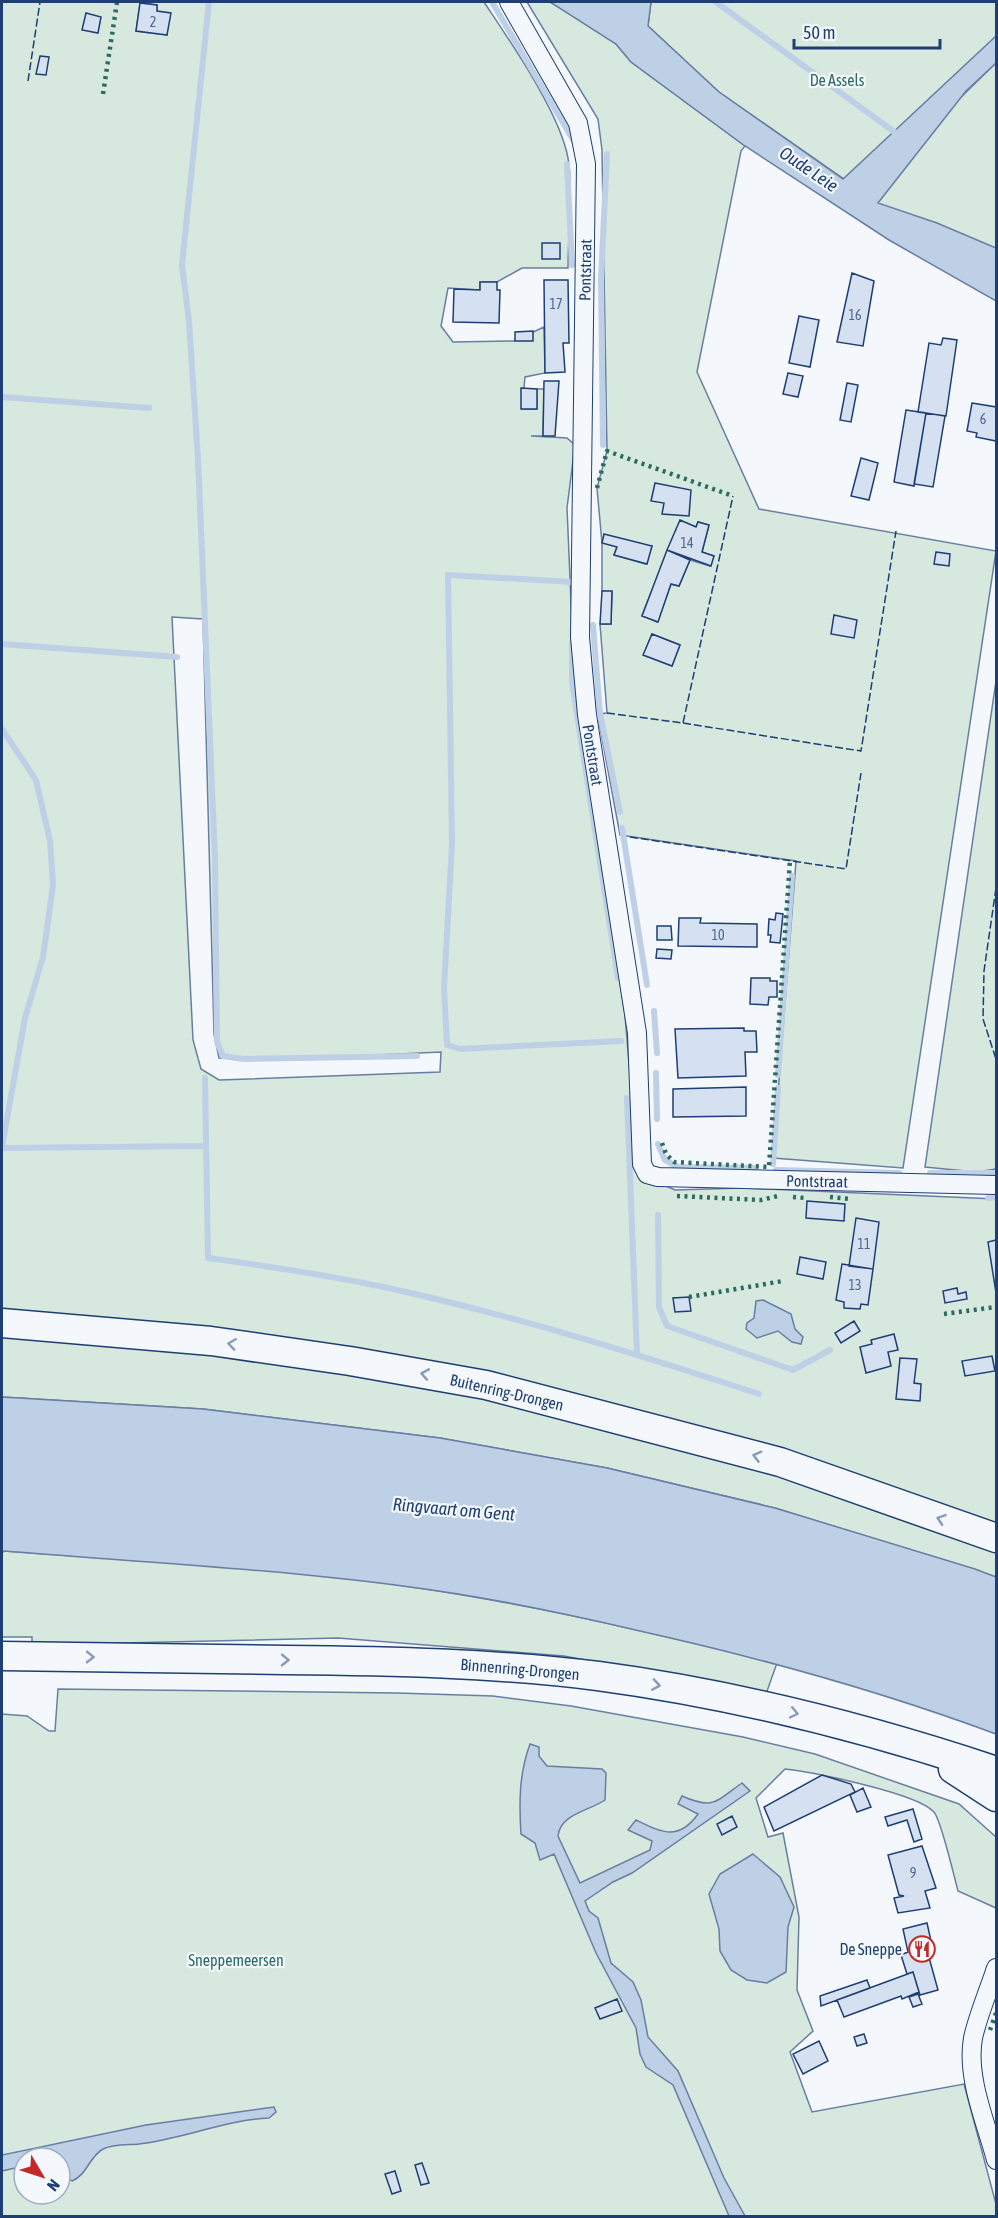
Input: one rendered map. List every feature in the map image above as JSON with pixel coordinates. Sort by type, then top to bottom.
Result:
[{"type":"highway","name":"Buitenring-Drongen","points":[[2,1323],[211,1341],[350,1361],[486,1385],[780,1462],[996,1538]]},
{"type":"highway","name":"Binnenring-Drongen","points":[[2,1656],[408,1660],[598,1676],[680,1689],[809,1716],[938,1751],[996,1771]]},
{"type":"highway","points":[[938,1751],[958,1774],[980,1784],[996,1797]]},
{"type":"street","name":"Pontstraat","points":[[508,2],[578,123],[586,164],[580,637],[587,715],[637,1033],[642,1164],[647,1174],[658,1177],[996,1185]]},
{"type":"street","points":[[996,1968],[973,2038],[972,2058],[975,2082],[996,2160]]},
{"type":"green space","points":[[2,2],[484,2],[533,78],[563,140],[568,158],[570,183],[568,268],[522,268],[497,282],[480,282],[480,290],[448,288],[441,326],[453,342],[514,341],[544,327],[545,373],[525,377],[522,409],[537,409],[537,389],[544,389],[543,436],[531,436],[567,438],[575,445],[567,508],[575,695],[625,1015],[638,1174],[675,1190],[742,1188],[996,1199],[996,1577],[775,1508],[607,1468],[440,1438],[203,1409],[2,1397]],"holes":[[[140,3],[157,5],[157,11],[167,35],[136,31]],[[172,617],[203,619],[214,1034],[219,1058],[270,1060],[441,1052],[440,1072],[219,1080],[201,1069],[193,1040]]]},
{"type":"green space","points":[[527,2],[550,2],[586,22],[616,44],[631,62],[745,146],[741,151],[697,372],[759,509],[996,551],[903,1168],[773,1158],[796,861],[620,835],[599,722],[599,714],[607,713],[600,624],[611,624],[612,592],[602,591],[602,543],[597,488],[607,451],[602,150],[598,119]],"holes":[[[680,521],[696,527],[698,522],[709,525],[702,552],[714,556],[710,566],[690,560],[679,586],[671,584],[657,622],[642,615]],[[652,546],[646,564],[614,555],[617,547]],[[652,634],[680,645],[672,666],[644,655]]]},
{"type":"green space","name":"De Assels","points":[[651,2],[996,2],[996,38],[844,179],[719,92],[648,26]]},
{"type":"green space","points":[[996,63],[996,250],[878,204],[881,175]]},
{"type":"green space","points":[[996,681],[996,1169],[976,1172],[925,1167]]},
{"type":"green space","points":[[4,1551],[260,1569],[412,1587],[550,1611],[777,1663],[766,1694],[564,1656],[338,1638],[32,1645],[32,1637],[2,1637],[2,1553]]},
{"type":"green space","name":"Sneppemeersen","points":[[58,1689],[493,1696],[571,1706],[743,1737],[815,1754],[959,1804],[996,1837],[996,1908],[958,1891],[937,1817],[924,1805],[863,1784],[785,1769],[756,1798],[768,1837],[783,1833],[799,1917],[797,1990],[813,2031],[790,2052],[812,2112],[964,2084],[996,2204],[996,2216],[2,2216],[2,1714],[27,1716],[49,1731],[55,1731]]},
{"type":"water","name":"Oude Leie","points":[[550,2],[651,2],[648,26],[719,92],[843,179],[996,36],[996,63],[966,91],[878,203],[937,223],[996,248],[996,301],[889,240],[745,146],[631,62],[616,44]]},
{"type":"water","points":[[763,1300],[791,1314],[795,1329],[803,1337],[801,1344],[792,1342],[778,1331],[757,1338],[746,1329],[747,1323],[754,1318],[756,1301]]},
{"type":"water","name":"Ringvaart om Gent","points":[[2,1397],[203,1409],[440,1438],[607,1468],[775,1508],[975,1569],[996,1577],[996,1734],[864,1690],[775,1664],[611,1624],[497,1601],[439,1591],[309,1575],[4,1551],[2,1553]]},
{"type":"water","points":[[530,1744],[539,1747],[539,1756],[547,1766],[602,1769],[606,1773],[605,1800],[570,1818],[560,1829],[558,1836],[580,1883],[650,1850],[652,1841],[628,1830],[636,1820],[661,1831],[676,1831],[691,1823],[698,1814],[678,1804],[682,1796],[701,1803],[708,1803],[720,1799],[742,1783],[750,1791],[632,1873],[613,1882],[585,1901],[589,1911],[598,1918],[611,1963],[633,1982],[641,2000],[648,2037],[678,2071],[724,2178],[745,2216],[729,2216],[673,2085],[646,2067],[640,2054],[636,2028],[596,1953],[554,1854],[540,1860],[535,1843],[521,1834],[521,1789]]},
{"type":"water","points":[[753,1854],[780,1877],[794,1907],[788,1927],[786,1972],[767,1983],[747,1980],[731,1970],[720,1951],[719,1929],[709,1894],[720,1874]]},
{"type":"water","points":[[274,2107],[276,2112],[269,2118],[236,2122],[155,2142],[107,2147],[98,2153],[81,2174],[72,2181],[72,2146],[45,2146],[146,2125]]},
{"type":"water","points":[[12,2153],[12,2169],[2,2171],[2,2155]]},
{"type":"building","points":[[140,3],[157,5],[157,11],[171,13],[167,35],[136,31]]},
{"type":"building","points":[[86,13],[101,17],[98,33],[82,30]]},
{"type":"building","points":[[40,56],[49,57],[46,75],[36,74]]},
{"type":"building","points":[[542,243],[560,243],[560,259],[542,259]]},
{"type":"building","points":[[852,273],[874,281],[863,346],[837,342]]},
{"type":"building","points":[[544,280],[568,280],[569,343],[563,343],[565,372],[545,373]]},
{"type":"building","points":[[480,282],[497,282],[497,290],[500,290],[499,323],[453,322],[454,289],[480,290]]},
{"type":"building","points":[[799,316],[819,320],[810,367],[789,363]]},
{"type":"building","points":[[533,331],[533,341],[515,341],[515,332]]},
{"type":"building","points":[[943,338],[957,340],[946,416],[918,412],[929,343],[941,345]]},
{"type":"building","points":[[788,373],[803,376],[798,397],[783,394]]},
{"type":"building","points":[[544,381],[559,381],[555,436],[543,436]]},
{"type":"building","points":[[847,383],[858,385],[851,422],[840,420]]},
{"type":"building","points":[[521,388],[537,389],[537,409],[521,409]]},
{"type":"building","points":[[972,403],[996,407],[996,441],[976,437],[977,433],[967,431]]},
{"type":"building","points":[[906,410],[926,413],[914,486],[894,482]]},
{"type":"building","points":[[926,413],[945,416],[933,487],[914,484]]},
{"type":"building","points":[[861,458],[878,463],[869,500],[851,496]]},
{"type":"building","points":[[655,483],[691,490],[689,516],[662,514],[664,503],[651,501]]},
{"type":"building","points":[[680,520],[696,527],[698,522],[709,525],[702,552],[714,556],[711,566],[667,550]]},
{"type":"building","points":[[604,534],[652,546],[647,564],[614,555],[617,547],[602,543]]},
{"type":"building","points":[[667,550],[690,560],[679,586],[671,584],[658,622],[642,616]]},
{"type":"building","points":[[936,552],[950,554],[949,566],[934,564]]},
{"type":"building","points":[[602,591],[612,591],[611,624],[600,624]]},
{"type":"building","points":[[834,615],[857,620],[854,638],[831,634]]},
{"type":"building","points":[[652,634],[680,645],[672,666],[643,655]]},
{"type":"building","points":[[776,913],[783,914],[780,943],[770,942],[771,935],[768,935],[769,919],[775,920]]},
{"type":"building","points":[[679,918],[701,918],[700,923],[757,924],[757,947],[678,946]]},
{"type":"building","points":[[657,926],[671,926],[672,940],[657,940]]},
{"type":"building","points":[[657,949],[672,950],[671,959],[656,958]]},
{"type":"building","points":[[751,978],[770,978],[770,981],[777,981],[777,997],[769,997],[768,1005],[750,1004]]},
{"type":"building","points":[[744,1028],[744,1031],[756,1031],[757,1052],[745,1052],[746,1076],[678,1078],[675,1029]]},
{"type":"building","points":[[746,1087],[746,1116],[673,1117],[673,1089]]},
{"type":"building","points":[[807,1201],[845,1204],[844,1221],[806,1218]]},
{"type":"building","points":[[856,1218],[879,1222],[873,1269],[849,1266]]},
{"type":"building","points":[[996,1240],[996,1293],[988,1242]]},
{"type":"building","points":[[800,1257],[826,1262],[823,1279],[797,1274]]},
{"type":"building","points":[[842,1264],[873,1269],[868,1305],[861,1304],[860,1309],[844,1308],[844,1302],[836,1300]]},
{"type":"building","points":[[957,1288],[958,1294],[966,1292],[967,1299],[945,1303],[943,1291]]},
{"type":"building","points":[[689,1297],[691,1311],[675,1312],[673,1298]]},
{"type":"building","points":[[854,1321],[860,1331],[841,1343],[835,1333]]},
{"type":"building","points":[[894,1334],[898,1350],[888,1352],[891,1366],[866,1373],[860,1347],[872,1344],[871,1340]]},
{"type":"building","points":[[992,1356],[995,1371],[965,1376],[962,1361]]},
{"type":"building","points":[[900,1358],[917,1359],[914,1383],[921,1384],[920,1401],[896,1399]]},
{"type":"building","points":[[822,1775],[851,1784],[855,1792],[774,1831],[764,1807]]},
{"type":"building","points":[[863,1788],[871,1807],[857,1812],[850,1795]]},
{"type":"building","points":[[913,1809],[922,1839],[914,1842],[907,1820],[888,1826],[885,1817]]},
{"type":"building","points":[[732,1816],[737,1827],[722,1835],[717,1824]]},
{"type":"building","points":[[922,1846],[936,1888],[925,1891],[930,1908],[898,1913],[894,1898],[904,1896],[899,1895],[888,1855]]},
{"type":"building","points":[[927,1923],[931,1941],[925,1943],[938,1990],[920,1995],[913,1972],[907,1974],[901,1955],[908,1952],[903,1929]]},
{"type":"building","points":[[913,1972],[919,1992],[902,1999],[901,1996],[844,2017],[837,2000]]},
{"type":"building","points":[[867,1980],[870,1988],[821,2006],[820,1996]]},
{"type":"building","points":[[918,1994],[922,2004],[913,2007],[909,1997]]},
{"type":"building","points":[[617,1999],[622,2011],[600,2019],[595,2008]]},
{"type":"building","points":[[864,2034],[867,2043],[857,2046],[854,2037]]},
{"type":"building","points":[[819,2041],[828,2061],[803,2074],[793,2054]]},
{"type":"building","points":[[422,2163],[429,2183],[421,2185],[415,2165]]},
{"type":"building","points":[[395,2171],[401,2191],[392,2194],[385,2174]]},
{"type":"waterway","points":[[209,2],[182,265],[189,321],[198,459],[215,858],[217,1042],[223,1056],[243,1059],[417,1056]]},
{"type":"waterway","points":[[492,2],[575,143]]},
{"type":"waterway","points":[[716,2],[900,136]]},
{"type":"waterway","points":[[603,445],[601,280],[607,154]]},
{"type":"waterway","points":[[567,164],[572,265]]},
{"type":"waterway","points":[[2,397],[149,408]]},
{"type":"waterway","points":[[573,582],[448,575],[452,844],[444,988],[447,1045],[460,1049],[621,1041]]},
{"type":"waterway","points":[[593,625],[600,714],[620,812]]},
{"type":"waterway","points":[[572,643],[572,682],[618,978]]},
{"type":"waterway","points":[[2,644],[177,657]]},
{"type":"waterway","points":[[2,729],[36,780],[50,841],[53,885],[43,957],[25,1018],[2,1147]]},
{"type":"waterway","points":[[622,828],[647,985]]},
{"type":"waterway","points":[[778,1075],[792,876]]},
{"type":"waterway","points":[[654,1011],[657,1053]]},
{"type":"waterway","points":[[656,1073],[657,1119]]},
{"type":"waterway","points":[[205,1078],[208,1258],[332,1277],[451,1303],[584,1339],[759,1394]]},
{"type":"waterway","points":[[773,1164],[778,1088]]},
{"type":"waterway","points":[[627,1098],[637,1355]]},
{"type":"waterway","points":[[658,1144],[665,1160],[678,1167],[755,1168]]},
{"type":"waterway","points":[[2,1148],[206,1146]]},
{"type":"waterway","points":[[776,1170],[899,1173]]},
{"type":"waterway","points":[[930,1173],[996,1173]]},
{"type":"waterway","points":[[988,1198],[996,1197]]},
{"type":"waterway","points":[[658,1215],[659,1307],[667,1326],[793,1370],[830,1350]]},
{"type":"hedge","points":[[103,94],[117,2]]},
{"type":"hedge","points":[[597,488],[607,451],[733,496]]},
{"type":"hedge","points":[[662,1143],[666,1154],[674,1162],[769,1167],[790,860]]},
{"type":"hedge","points":[[677,1196],[761,1200],[778,1196]]},
{"type":"hedge","points":[[793,1197],[805,1198]]},
{"type":"hedge","points":[[830,1197],[850,1199]]},
{"type":"hedge","points":[[689,1297],[783,1281]]},
{"type":"hedge","points":[[944,1314],[996,1307]]},
{"type":"hedge","points":[[990,2030],[996,2013]]},
{"type":"fence","points":[[28,81],[40,2]]},
{"type":"fence","points":[[607,713],[683,723],[733,496]]},
{"type":"fence","points":[[683,723],[861,751],[896,531]]},
{"type":"fence","points":[[630,837],[846,869],[861,773]]},
{"type":"fence","points":[[996,888],[984,971],[983,1019],[996,1059]]},
{"type":"place","name":"De Sneppe","points":[[922,1949]]}]
